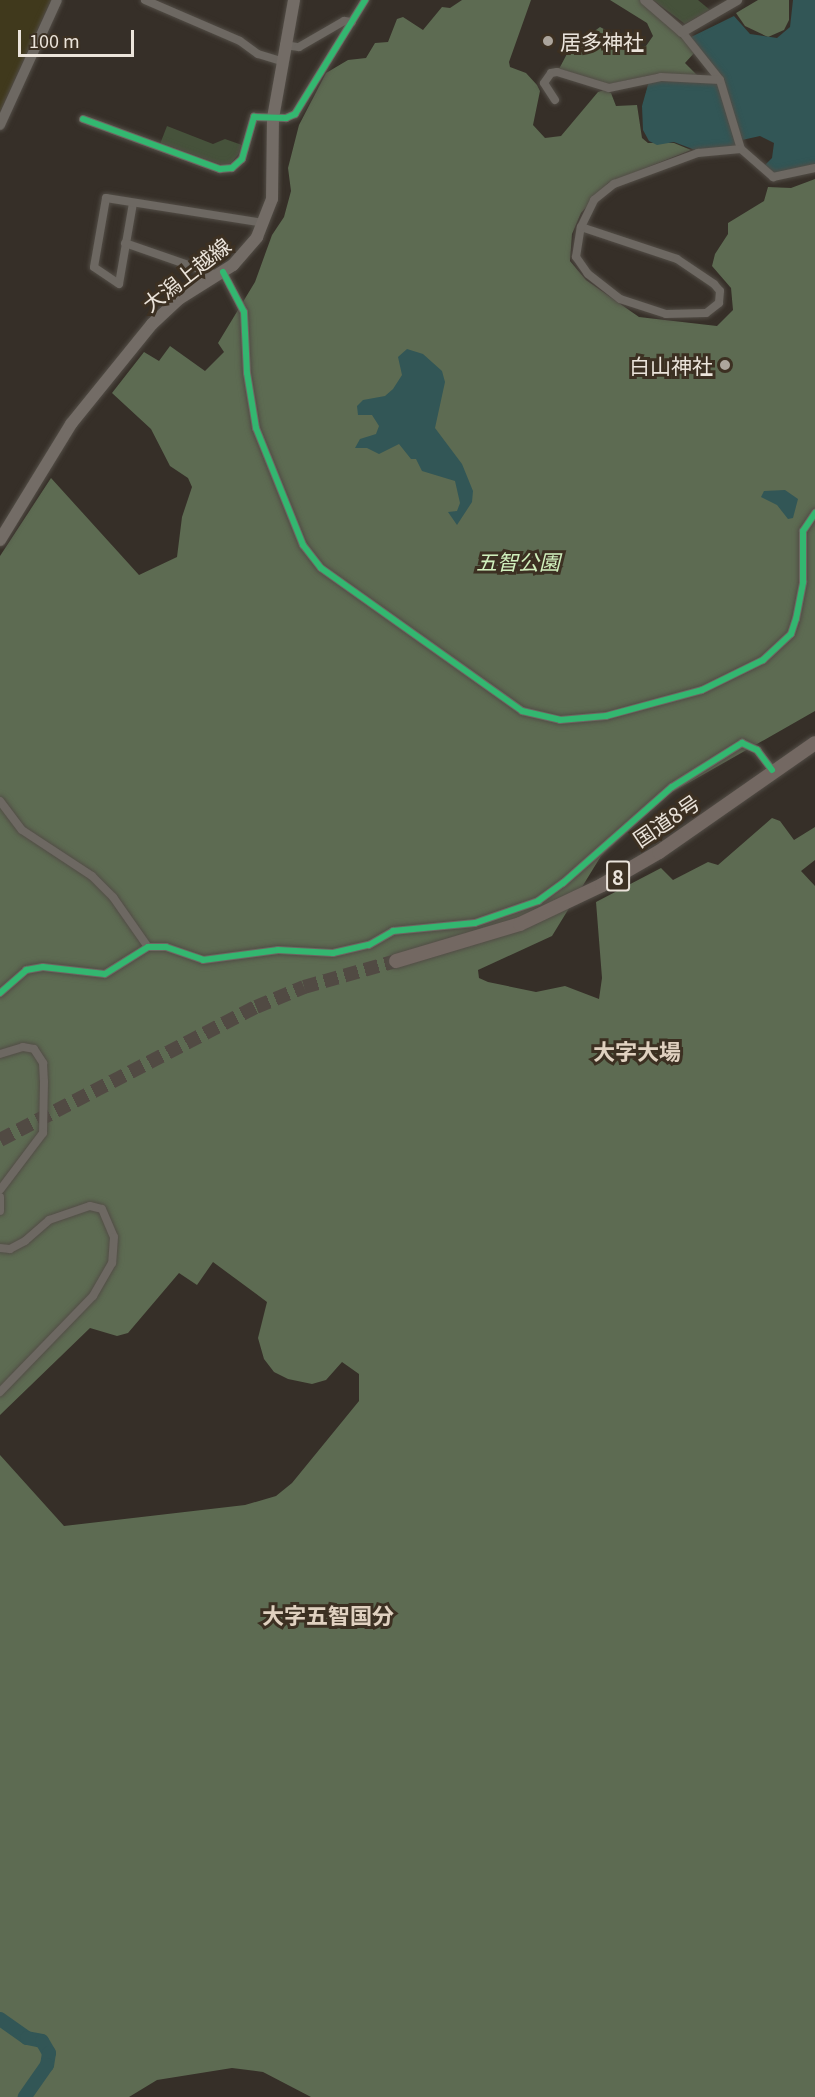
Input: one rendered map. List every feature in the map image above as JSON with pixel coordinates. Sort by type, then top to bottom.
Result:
[{"type":"highway","name":"国道8号","points":[[396,961],[487,936],[552,911],[659,852],[772,770],[815,743]]},
{"type":"main road","name":"大潟上越線","points":[[0,540],[92,396],[167,308],[220,274],[249,249],[263,223],[272,199],[273,118],[281,61],[294,0]]},
{"type":"street","points":[[0,125],[57,0]]},
{"type":"street","points":[[145,0],[240,41],[258,54],[281,61]]},
{"type":"street","points":[[83,119],[227,170],[242,159],[254,117],[273,118],[295,114],[365,0]]},
{"type":"street","points":[[645,0],[682,32],[720,80],[741,149],[773,177],[815,168]]},
{"type":"street","points":[[682,32],[737,0]]},
{"type":"street","points":[[284,45],[299,47],[344,21],[352,22]]},
{"type":"street","points":[[555,100],[544,84],[551,73],[557,72],[609,88],[661,76],[720,80]]},
{"type":"street","points":[[581,227],[677,260],[714,284],[720,291],[719,303],[706,313],[666,314],[620,299],[588,274],[576,257],[581,227],[594,200],[614,184],[698,153],[741,149]]},
{"type":"street","points":[[133,202],[119,284],[94,267],[106,198],[133,202],[263,223]]},
{"type":"street","points":[[125,243],[220,274],[244,312],[247,373],[256,428],[303,545],[321,568],[522,711],[560,720],[606,716],[702,690],[763,660],[791,634],[803,582],[803,531],[815,513]]},
{"type":"street","points":[[0,993],[26,970],[43,968],[105,974],[148,946],[166,947],[203,960],[278,950],[333,953],[369,945],[393,931],[486,920],[538,900],[563,883],[672,787],[742,743],[758,750],[772,770]]},
{"type":"street","points":[[0,801],[22,830],[92,876],[113,897],[148,946]]},
{"type":"street","points":[[0,1054],[23,1047],[34,1049],[44,1063],[43,1133],[0,1190]]},
{"type":"street","points":[[0,1197],[0,1211]]},
{"type":"street","points":[[0,1248],[10,1249],[25,1241],[49,1220],[90,1206],[102,1209],[114,1237],[112,1263],[93,1296],[0,1392]]},
{"type":"green space","name":"五智公園","points":[[462,0],[531,0],[509,62],[510,67],[526,73],[540,91],[533,125],[545,138],[561,136],[598,92],[604,90],[611,93],[616,106],[637,105],[642,138],[648,143],[674,143],[691,150],[608,183],[581,213],[572,234],[570,261],[586,280],[639,317],[717,326],[733,310],[731,288],[712,266],[715,254],[728,234],[728,223],[764,201],[768,187],[791,188],[815,179],[815,711],[669,794],[601,856],[552,936],[478,970],[479,978],[488,982],[536,992],[565,986],[599,999],[602,978],[596,902],[661,868],[673,880],[708,862],[718,865],[772,818],[780,821],[794,840],[815,827],[815,860],[801,871],[815,886],[815,2097],[311,2097],[263,2072],[232,2068],[157,2080],[129,2097],[0,2097],[0,1455],[64,1526],[245,1505],[276,1496],[292,1483],[359,1401],[359,1374],[342,1362],[326,1380],[312,1384],[288,1379],[274,1372],[264,1359],[258,1338],[267,1302],[213,1262],[197,1285],[179,1273],[128,1333],[117,1336],[90,1328],[0,1415],[0,556],[51,478],[139,575],[177,557],[182,517],[192,487],[188,478],[170,466],[151,429],[112,393],[144,352],[159,361],[170,346],[205,371],[224,352],[218,343],[255,282],[272,235],[284,217],[291,191],[288,168],[299,125],[326,73],[348,60],[366,58],[375,43],[388,42],[397,19],[403,17],[423,30],[442,7],[450,8]]},
{"type":"green space","points":[[610,0],[640,0],[677,31],[695,52],[685,63],[699,77],[657,74],[609,84],[559,69],[569,50],[600,27],[640,48],[646,46],[653,36],[647,23]]},
{"type":"green space","points":[[653,0],[698,0],[710,10],[685,24]]},
{"type":"green space","points":[[758,0],[789,0],[789,20],[784,30],[768,37],[745,26],[736,13]]},
{"type":"green space","points":[[167,126],[213,144],[225,139],[242,145],[240,152],[230,165],[221,166],[160,144]]},
{"type":"sand","points":[[0,0],[51,0],[0,112]]},
{"type":"water","points":[[793,0],[815,0],[815,165],[777,175],[764,166],[772,158],[774,143],[760,136],[742,140],[723,80],[691,37],[734,16],[750,34],[777,38],[790,27]]},
{"type":"water","points":[[649,81],[718,82],[737,146],[695,150],[674,142],[657,145],[649,141],[643,130],[642,106]]},
{"type":"water","points":[[407,349],[423,354],[442,371],[445,382],[435,428],[462,464],[473,491],[472,502],[457,525],[448,512],[457,511],[460,503],[455,481],[422,471],[416,459],[411,459],[399,444],[379,454],[367,448],[355,448],[360,439],[376,434],[379,426],[372,415],[358,415],[357,406],[363,400],[385,396],[393,389],[402,375],[398,357]]},
{"type":"water","points":[[785,490],[798,499],[793,518],[788,519],[777,505],[761,497],[764,491]]},
{"type":"waterway","points":[[0,2019],[27,2038],[42,2041],[49,2053],[47,2065],[25,2097]]},
{"type":"tunnel","points":[[0,1140],[256,1007],[304,987],[396,961]]},
{"type":"cycle path","points":[[83,119],[220,169],[232,168],[242,159],[254,117],[286,118],[295,114],[365,0]]},
{"type":"cycle path","points":[[223,272],[244,312],[247,373],[256,428],[303,545],[321,568],[522,711],[560,720],[606,716],[702,690],[763,660],[791,634],[803,582],[803,531],[815,513]]},
{"type":"cycle path","points":[[0,993],[26,970],[43,967],[105,974],[148,947],[166,947],[203,960],[278,950],[333,953],[369,945],[393,931],[475,923],[538,901],[563,883],[672,787],[742,743],[757,750],[772,770]]},
{"type":"place","name":"居多神社","points":[[548,41]]},
{"type":"place","name":"白山神社","points":[[725,365]]},
{"type":"district","name":"大字大場","points":[[637,1051]]},
{"type":"district","name":"大字五智国分","points":[[328,1615]]}]
